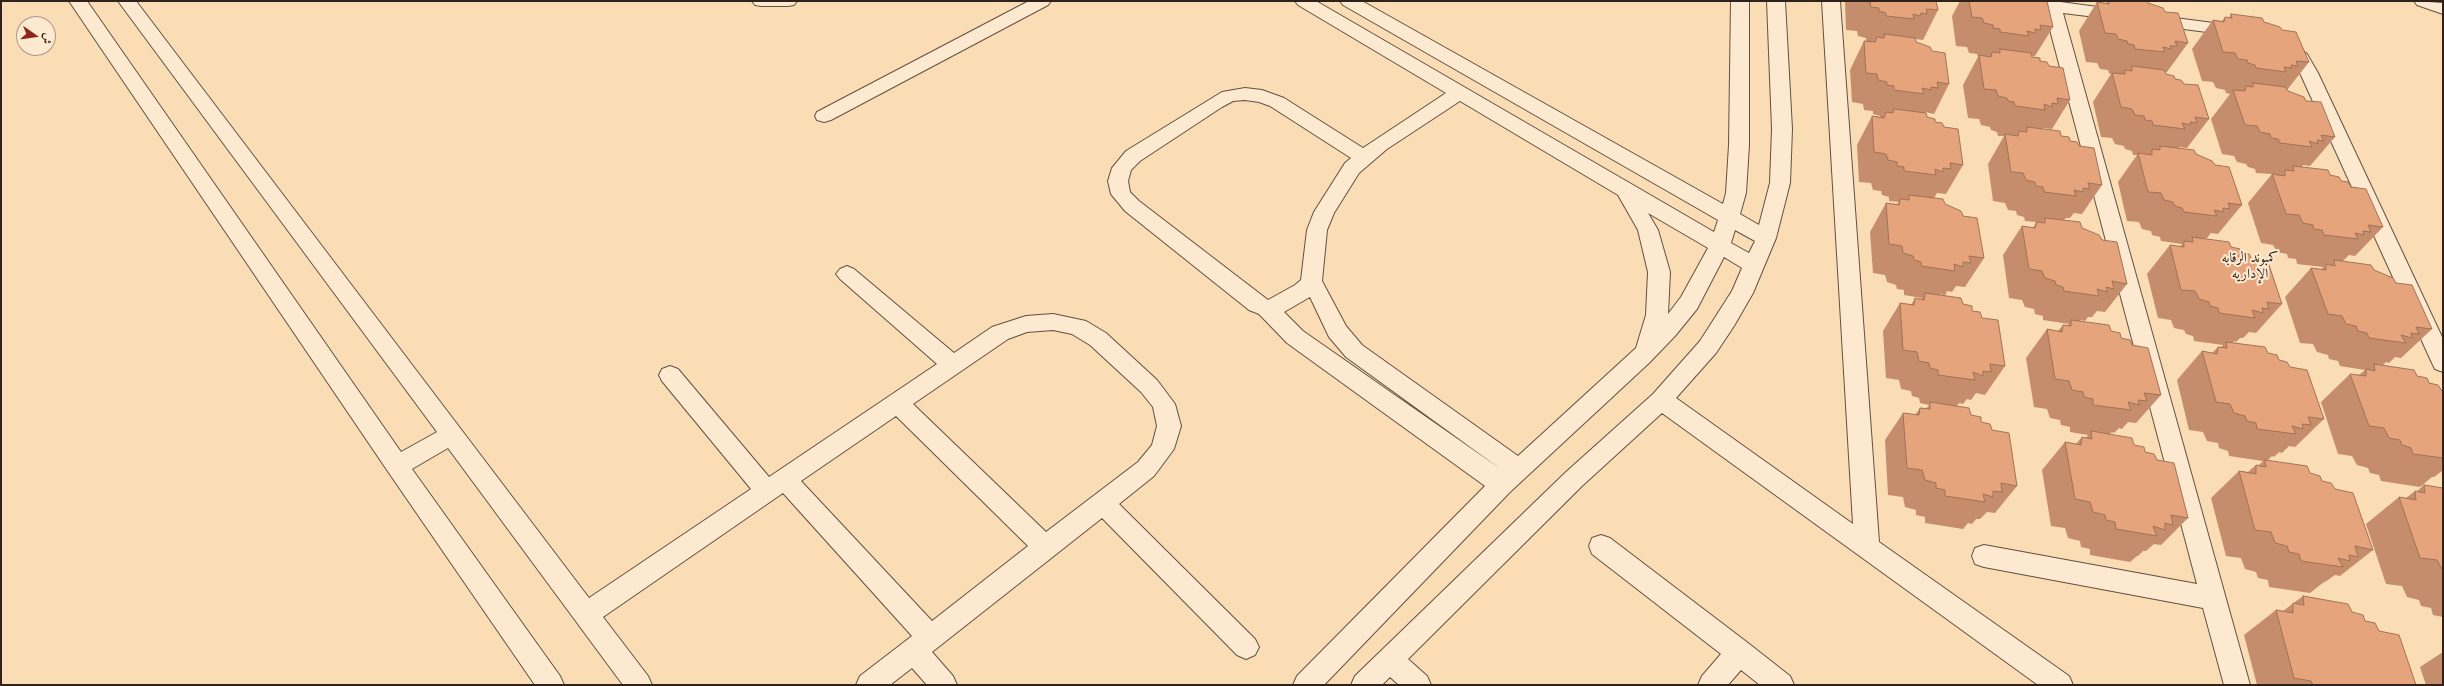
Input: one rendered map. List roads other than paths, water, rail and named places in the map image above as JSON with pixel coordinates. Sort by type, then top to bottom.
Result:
[{"type":"street","points":[[78,1],[397,466],[551,685]]},
{"type":"street","points":[[127,1],[639,685]]},
{"type":"street","points":[[761,1],[788,1]]},
{"type":"street","points":[[824,116],[1042,1]]},
{"type":"street","points":[[1304,1],[1626,192],[1755,266]]},
{"type":"street","points":[[1349,1],[1766,238]]},
{"type":"street","points":[[1306,685],[1510,477],[1641,357],[1667,330],[1689,303],[1720,246],[1730,218],[1739,169],[1740,1]]},
{"type":"street","points":[[1365,684],[1574,479],[1661,400],[1708,347],[1730,314],[1755,266],[1766,238],[1774,210],[1783,156],[1776,1]]},
{"type":"street","points":[[1831,1],[1867,547]]},
{"type":"street","points":[[2010,1],[2254,34]]},
{"type":"street","points":[[2423,1],[2443,9]]},
{"type":"street","points":[[2052,6],[2237,685]]},
{"type":"street","points":[[2272,40],[2284,45],[2301,58],[2309,73],[2443,363]]},
{"type":"street","points":[[1267,308],[1277,306],[1303,291],[1311,282],[1317,230],[1324,212],[1342,180],[1362,157],[1459,93]]},
{"type":"street","points":[[1362,157],[1277,102],[1262,96],[1245,94],[1229,96],[1215,102],[1133,156],[1122,168],[1118,181],[1121,194],[1132,206],[1258,304],[1267,308],[1295,337],[1510,477]]},
{"type":"street","points":[[1626,192],[1648,230],[1659,272],[1657,315],[1641,357]]},
{"type":"street","points":[[847,274],[953,365]]},
{"type":"street","points":[[1311,282],[1320,295],[1337,331],[1354,351],[1510,477]]},
{"type":"street","points":[[586,614],[1000,333],[1026,324],[1052,322],[1078,327],[1104,344],[1149,386],[1164,404],[1169,426],[1162,449],[1146,469],[869,685]]},
{"type":"street","points":[[670,375],[776,485],[921,643],[944,685]]},
{"type":"street","points":[[1661,400],[2060,685]]},
{"type":"street","points":[[897,403],[1045,547]]},
{"type":"street","points":[[397,466],[452,435]]},
{"type":"street","points":[[1102,502],[1246,647]]},
{"type":"street","points":[[1601,546],[1781,685]]},
{"type":"street","points":[[1984,556],[2213,598]]},
{"type":"street","points":[[1711,685],[1739,652]]},
{"type":"street","points":[[1390,660],[1418,685]]},
{"type":"district","name":"كمبوند الرقابه الإداريه","points":[[2250,268]]}]
